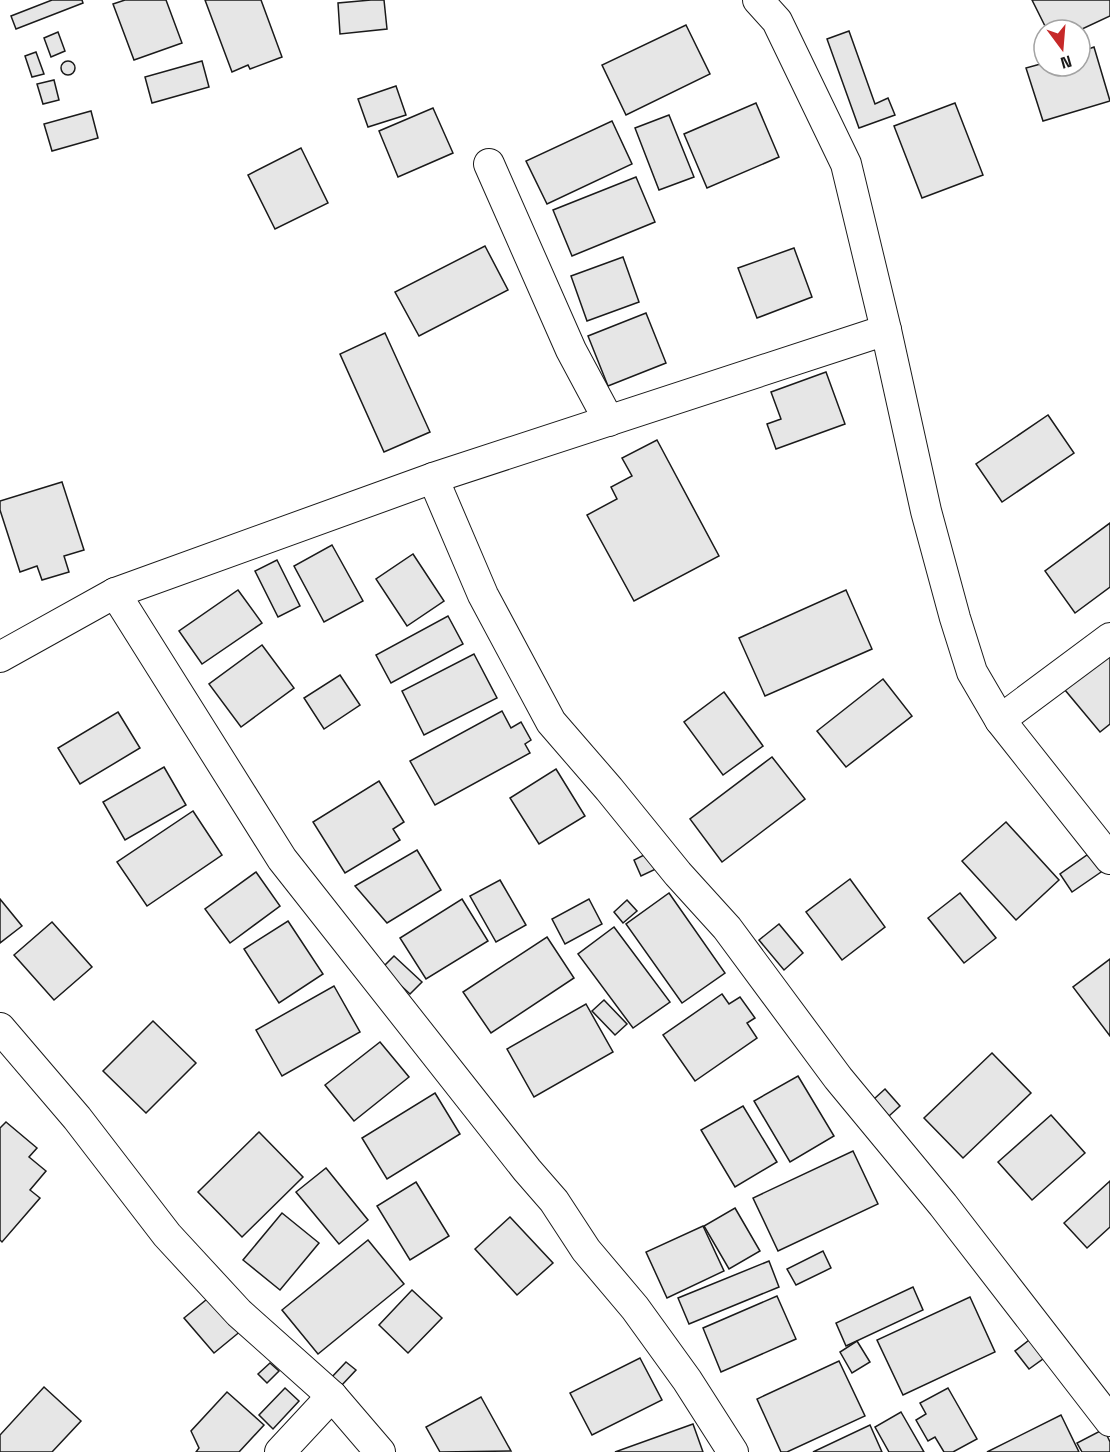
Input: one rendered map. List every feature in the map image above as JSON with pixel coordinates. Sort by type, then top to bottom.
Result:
[{"type":"street","points":[[758,0],[777,21],[846,164],[926,511],[954,618],[972,672],[1000,720],[1110,859]]},
{"type":"street","points":[[489,164],[571,350],[609,421]]},
{"type":"street","points":[[0,657],[115,593],[433,477],[886,330]]},
{"type":"street","points":[[433,477],[483,595],[551,722],[678,874],[727,928],[838,1078],[943,1205],[1110,1421]]},
{"type":"street","points":[[115,593],[282,859],[554,1201],[586,1250],[635,1308],[687,1380],[733,1452]]},
{"type":"street","points":[[1000,720],[1110,638]]},
{"type":"street","points":[[0,1029],[77,1118],[167,1235],[239,1313],[332,1396],[380,1452]]},
{"type":"street","points":[[280,1452],[332,1396]]},
{"type":"building","points":[[52,0],[82,0],[83,3],[16,29],[11,16]]},
{"type":"building","points":[[125,0],[166,0],[182,43],[134,60],[113,4]]},
{"type":"building","points":[[205,0],[261,0],[282,57],[250,69],[248,65],[232,72]]},
{"type":"building","points":[[384,0],[387,29],[340,34],[338,3]]},
{"type":"building","points":[[1032,0],[1110,0],[1110,16],[1092,24],[1092,18],[1041,18]]},
{"type":"building","points":[[686,25],[710,74],[626,115],[602,65]]},
{"type":"building","points":[[849,31],[875,104],[888,98],[895,115],[859,128],[827,39]]},
{"type":"building","points":[[58,32],[65,51],[51,57],[44,38]]},
{"type":"building","points":[[1094,47],[1110,101],[1043,121],[1026,68],[1032,66],[1032,78],[1092,78],[1092,48]]},
{"type":"building","points":[[36,52],[44,74],[32,77],[25,56]]},
{"type":"building","points":[[68,61],[73,63],[75,68],[73,73],[68,75],[63,73],[61,68],[63,63]]},
{"type":"building","points":[[202,61],[209,87],[152,103],[145,77]]},
{"type":"building","points":[[54,80],[59,100],[43,104],[37,84]]},
{"type":"building","points":[[396,86],[406,115],[368,127],[358,99]]},
{"type":"building","points":[[756,103],[779,157],[707,188],[684,134]]},
{"type":"building","points":[[955,103],[983,175],[922,198],[894,126]]},
{"type":"building","points":[[433,108],[453,153],[398,177],[379,131]]},
{"type":"building","points":[[91,111],[98,138],[52,151],[44,124]]},
{"type":"building","points":[[669,115],[694,177],[659,190],[635,128]]},
{"type":"building","points":[[612,121],[632,164],[547,204],[526,161]]},
{"type":"building","points":[[301,148],[328,203],[275,229],[248,175]]},
{"type":"building","points":[[636,177],[655,222],[572,256],[553,210]]},
{"type":"building","points":[[485,246],[508,290],[419,336],[395,292]]},
{"type":"building","points":[[794,248],[812,297],[757,318],[738,268]]},
{"type":"building","points":[[623,257],[639,302],[587,321],[571,276]]},
{"type":"building","points":[[646,313],[666,363],[608,386],[588,336]]},
{"type":"building","points":[[385,333],[430,432],[384,452],[340,354]]},
{"type":"building","points":[[826,372],[845,424],[776,449],[767,424],[781,419],[771,392]]},
{"type":"building","points":[[1048,415],[1074,453],[1002,502],[976,464]]},
{"type":"building","points":[[657,440],[719,556],[634,601],[587,515],[617,499],[611,487],[632,476],[622,458]]},
{"type":"building","points":[[62,482],[84,550],[64,556],[69,572],[42,580],[37,566],[20,572],[0,510],[0,501]]},
{"type":"building","points":[[1110,523],[1110,587],[1075,613],[1045,571]]},
{"type":"building","points":[[332,545],[363,601],[324,622],[294,566]]},
{"type":"building","points":[[413,554],[444,601],[407,626],[376,579]]},
{"type":"building","points":[[277,560],[300,606],[278,617],[255,571]]},
{"type":"building","points":[[238,590],[262,623],[202,664],[179,631]]},
{"type":"building","points":[[846,590],[872,649],[765,696],[739,638]]},
{"type":"building","points":[[448,616],[463,644],[391,683],[376,655]]},
{"type":"building","points":[[262,645],[294,688],[241,727],[209,684]]},
{"type":"building","points":[[1110,653],[1110,724],[1100,732],[1065,690]]},
{"type":"building","points":[[474,654],[497,698],[424,735],[402,691]]},
{"type":"building","points":[[340,675],[360,705],[324,729],[304,698]]},
{"type":"building","points":[[883,679],[912,716],[846,767],[817,731]]},
{"type":"building","points":[[724,692],[763,746],[723,775],[684,722]]},
{"type":"building","points":[[502,711],[511,728],[521,722],[531,740],[525,744],[530,753],[435,805],[410,761]]},
{"type":"building","points":[[118,712],[140,748],[80,784],[58,748]]},
{"type":"building","points":[[772,757],[805,799],[722,862],[690,819]]},
{"type":"building","points":[[164,767],[186,805],[125,840],[103,802]]},
{"type":"building","points":[[556,769],[585,816],[539,844],[510,798]]},
{"type":"building","points":[[379,781],[404,822],[393,829],[400,840],[345,873],[313,822]]},
{"type":"building","points":[[193,811],[222,855],[147,906],[117,862]]},
{"type":"building","points":[[1006,822],[1059,880],[1016,920],[962,861]]},
{"type":"building","points":[[417,850],[441,890],[387,923],[355,886]]},
{"type":"building","points":[[650,852],[658,868],[641,876],[634,860]]},
{"type":"building","points":[[1087,855],[1104,870],[1072,892],[1060,874]]},
{"type":"building","points":[[256,872],[280,906],[230,943],[205,909]]},
{"type":"building","points":[[850,879],[885,927],[842,960],[806,912]]},
{"type":"building","points":[[500,880],[526,925],[496,942],[470,896]]},
{"type":"building","points":[[669,893],[725,973],[682,1003],[626,924]]},
{"type":"building","points":[[960,893],[996,938],[964,963],[928,918]]},
{"type":"building","points":[[0,899],[22,926],[0,943]]},
{"type":"building","points":[[462,899],[488,941],[426,979],[400,938]]},
{"type":"building","points":[[589,899],[602,924],[565,944],[552,919]]},
{"type":"building","points":[[627,900],[637,911],[623,923],[614,912]]},
{"type":"building","points":[[288,921],[323,974],[279,1003],[244,949]]},
{"type":"building","points":[[52,922],[92,967],[54,1000],[14,955]]},
{"type":"building","points":[[779,924],[803,953],[784,970],[759,940]]},
{"type":"building","points":[[614,927],[670,1002],[633,1028],[578,954]]},
{"type":"building","points":[[547,937],[574,978],[491,1033],[463,992]]},
{"type":"building","points":[[394,956],[422,982],[410,994],[382,968]]},
{"type":"building","points":[[1110,959],[1110,1036],[1073,987]]},
{"type":"building","points":[[334,986],[360,1032],[282,1076],[256,1030]]},
{"type":"building","points":[[722,994],[729,1004],[740,997],[755,1018],[747,1023],[757,1038],[695,1081],[663,1035]]},
{"type":"building","points":[[604,1000],[627,1024],[615,1035],[592,1011]]},
{"type":"building","points":[[586,1004],[613,1052],[534,1097],[507,1049]]},
{"type":"building","points":[[153,1021],[196,1063],[146,1113],[103,1071]]},
{"type":"building","points":[[380,1042],[409,1077],[354,1121],[325,1085]]},
{"type":"building","points":[[992,1053],[1031,1093],[963,1158],[924,1118]]},
{"type":"building","points":[[798,1076],[834,1136],[790,1162],[754,1101]]},
{"type":"building","points":[[885,1089],[900,1106],[889,1116],[874,1099]]},
{"type":"building","points":[[435,1093],[460,1134],[387,1179],[362,1138]]},
{"type":"building","points":[[743,1106],[777,1162],[735,1187],[701,1130]]},
{"type":"building","points":[[1051,1115],[1085,1153],[1032,1200],[998,1162]]},
{"type":"building","points":[[6,1122],[37,1148],[29,1157],[46,1171],[30,1190],[40,1198],[2,1242],[0,1240],[0,1128]]},
{"type":"building","points":[[259,1132],[303,1177],[242,1237],[198,1192]]},
{"type":"building","points":[[853,1151],[878,1204],[778,1251],[753,1198]]},
{"type":"building","points":[[326,1168],[368,1220],[339,1244],[296,1192]]},
{"type":"building","points":[[1110,1181],[1110,1227],[1087,1248],[1064,1223]]},
{"type":"building","points":[[416,1182],[449,1236],[410,1260],[377,1206]]},
{"type":"building","points":[[735,1208],[760,1251],[729,1269],[704,1226]]},
{"type":"building","points":[[282,1213],[319,1243],[280,1290],[243,1260]]},
{"type":"building","points":[[510,1217],[553,1263],[517,1295],[475,1249]]},
{"type":"building","points":[[703,1226],[724,1271],[667,1298],[646,1252]]},
{"type":"building","points":[[368,1240],[404,1284],[318,1354],[282,1310]]},
{"type":"building","points":[[823,1251],[831,1268],[796,1285],[787,1269]]},
{"type":"building","points":[[769,1261],[779,1287],[689,1324],[678,1298]]},
{"type":"building","points":[[913,1287],[923,1310],[846,1346],[836,1323]]},
{"type":"building","points":[[412,1290],[442,1318],[408,1353],[379,1325]]},
{"type":"building","points":[[212,1295],[242,1330],[214,1353],[184,1318]]},
{"type":"building","points":[[777,1296],[796,1339],[721,1372],[703,1328]]},
{"type":"building","points":[[970,1297],[995,1352],[903,1395],[877,1340]]},
{"type":"building","points":[[1033,1337],[1047,1356],[1029,1369],[1015,1351]]},
{"type":"building","points":[[857,1341],[870,1362],[852,1373],[840,1352]]},
{"type":"building","points":[[640,1358],[662,1400],[592,1435],[570,1393]]},
{"type":"building","points":[[839,1361],[865,1416],[787,1452],[781,1452],[757,1399]]},
{"type":"building","points":[[346,1362],[356,1370],[341,1386],[331,1378]]},
{"type":"building","points":[[270,1363],[279,1371],[267,1383],[258,1374]]},
{"type":"building","points":[[44,1387],[81,1421],[52,1452],[0,1452],[0,1435]]},
{"type":"building","points":[[285,1388],[299,1401],[273,1429],[259,1415]]},
{"type":"building","points":[[948,1388],[977,1439],[953,1452],[944,1452],[935,1437],[928,1441],[916,1420],[926,1414],[920,1403]]},
{"type":"building","points":[[227,1392],[264,1425],[239,1452],[196,1452],[199,1448],[191,1431]]},
{"type":"building","points":[[481,1397],[511,1451],[440,1452],[426,1427]]},
{"type":"building","points":[[901,1412],[924,1452],[889,1452],[875,1427]]},
{"type":"building","points":[[1061,1415],[1079,1452],[987,1452]]},
{"type":"building","points":[[693,1424],[703,1452],[615,1452]]},
{"type":"building","points":[[870,1425],[882,1452],[813,1452]]},
{"type":"building","points":[[1104,1429],[1110,1442],[1110,1452],[1082,1452],[1077,1443]]}]
